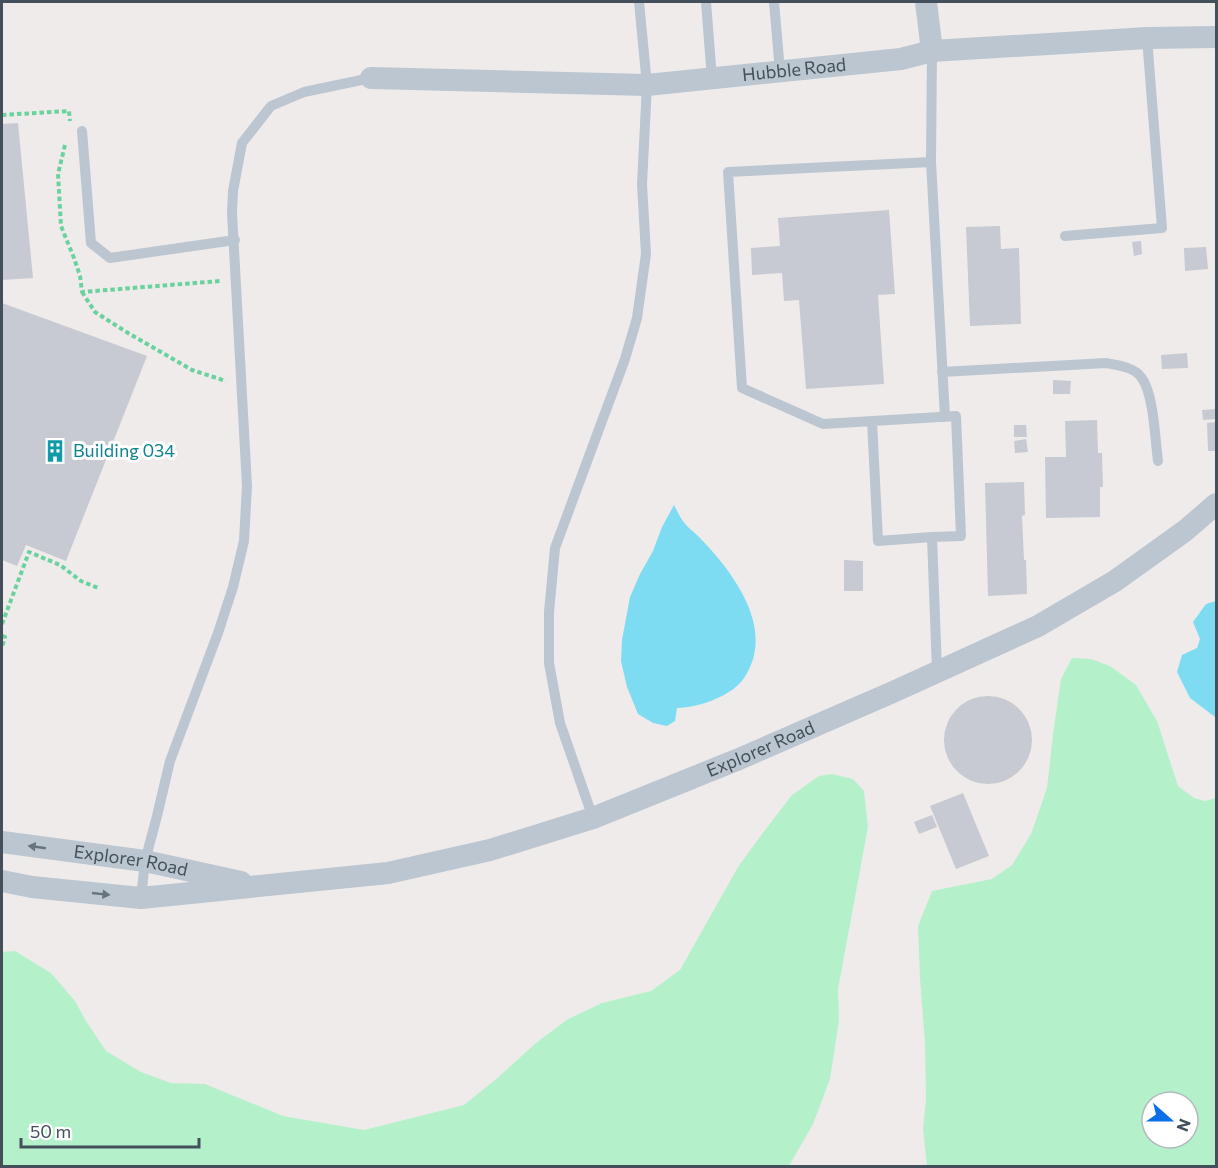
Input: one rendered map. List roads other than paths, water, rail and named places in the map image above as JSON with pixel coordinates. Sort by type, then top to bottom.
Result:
[{"type":"street","points":[[926,2],[932,51]]},
{"type":"street","name":"Hubble Road","points":[[370,78],[647,85],[901,59],[932,51],[1147,38],[1216,37]]},
{"type":"street","name":"Explorer Road","points":[[2,881],[32,887],[141,898],[388,873],[490,850],[593,819],[739,759],[1038,626],[1115,581],[1186,530],[1216,504]]},
{"type":"street","name":"Explorer Road","points":[[2,842],[146,861],[260,886]]},
{"type":"lane","points":[[593,819],[560,723],[549,663],[549,612],[555,548],[625,359],[637,318],[646,254],[642,184],[647,85],[639,2]]},
{"type":"lane","points":[[706,2],[712,79]]},
{"type":"lane","points":[[774,2],[780,72]]},
{"type":"lane","points":[[1065,236],[1162,228],[1147,38]]},
{"type":"lane","points":[[932,51],[931,162],[945,417]]},
{"type":"lane","points":[[141,898],[146,861],[170,760],[218,633],[233,588],[244,541],[247,486],[232,213],[233,191],[242,143],[271,106],[304,92],[370,78]]},
{"type":"lane","points":[[82,131],[91,243],[110,258],[235,240]]},
{"type":"lane","points":[[873,421],[878,541],[961,536],[956,416],[945,417],[873,421],[824,424],[742,388],[728,172],[931,162]]},
{"type":"lane","points":[[942,372],[1106,363],[1130,369],[1140,375],[1146,387],[1158,461]]},
{"type":"lane","points":[[932,537],[937,671]]},
{"type":"water","points":[[674,505],[680,517],[718,558],[737,585],[751,614],[756,644],[753,660],[741,682],[716,699],[677,708],[675,721],[667,726],[653,723],[638,714],[627,687],[621,661],[622,640],[630,597]]},
{"type":"water","points":[[1216,601],[1215,717],[1190,698],[1177,672],[1182,655],[1197,648],[1200,639],[1193,622],[1206,604]]},
{"type":"place","name":"Building 034","points":[[55,451]]}]
